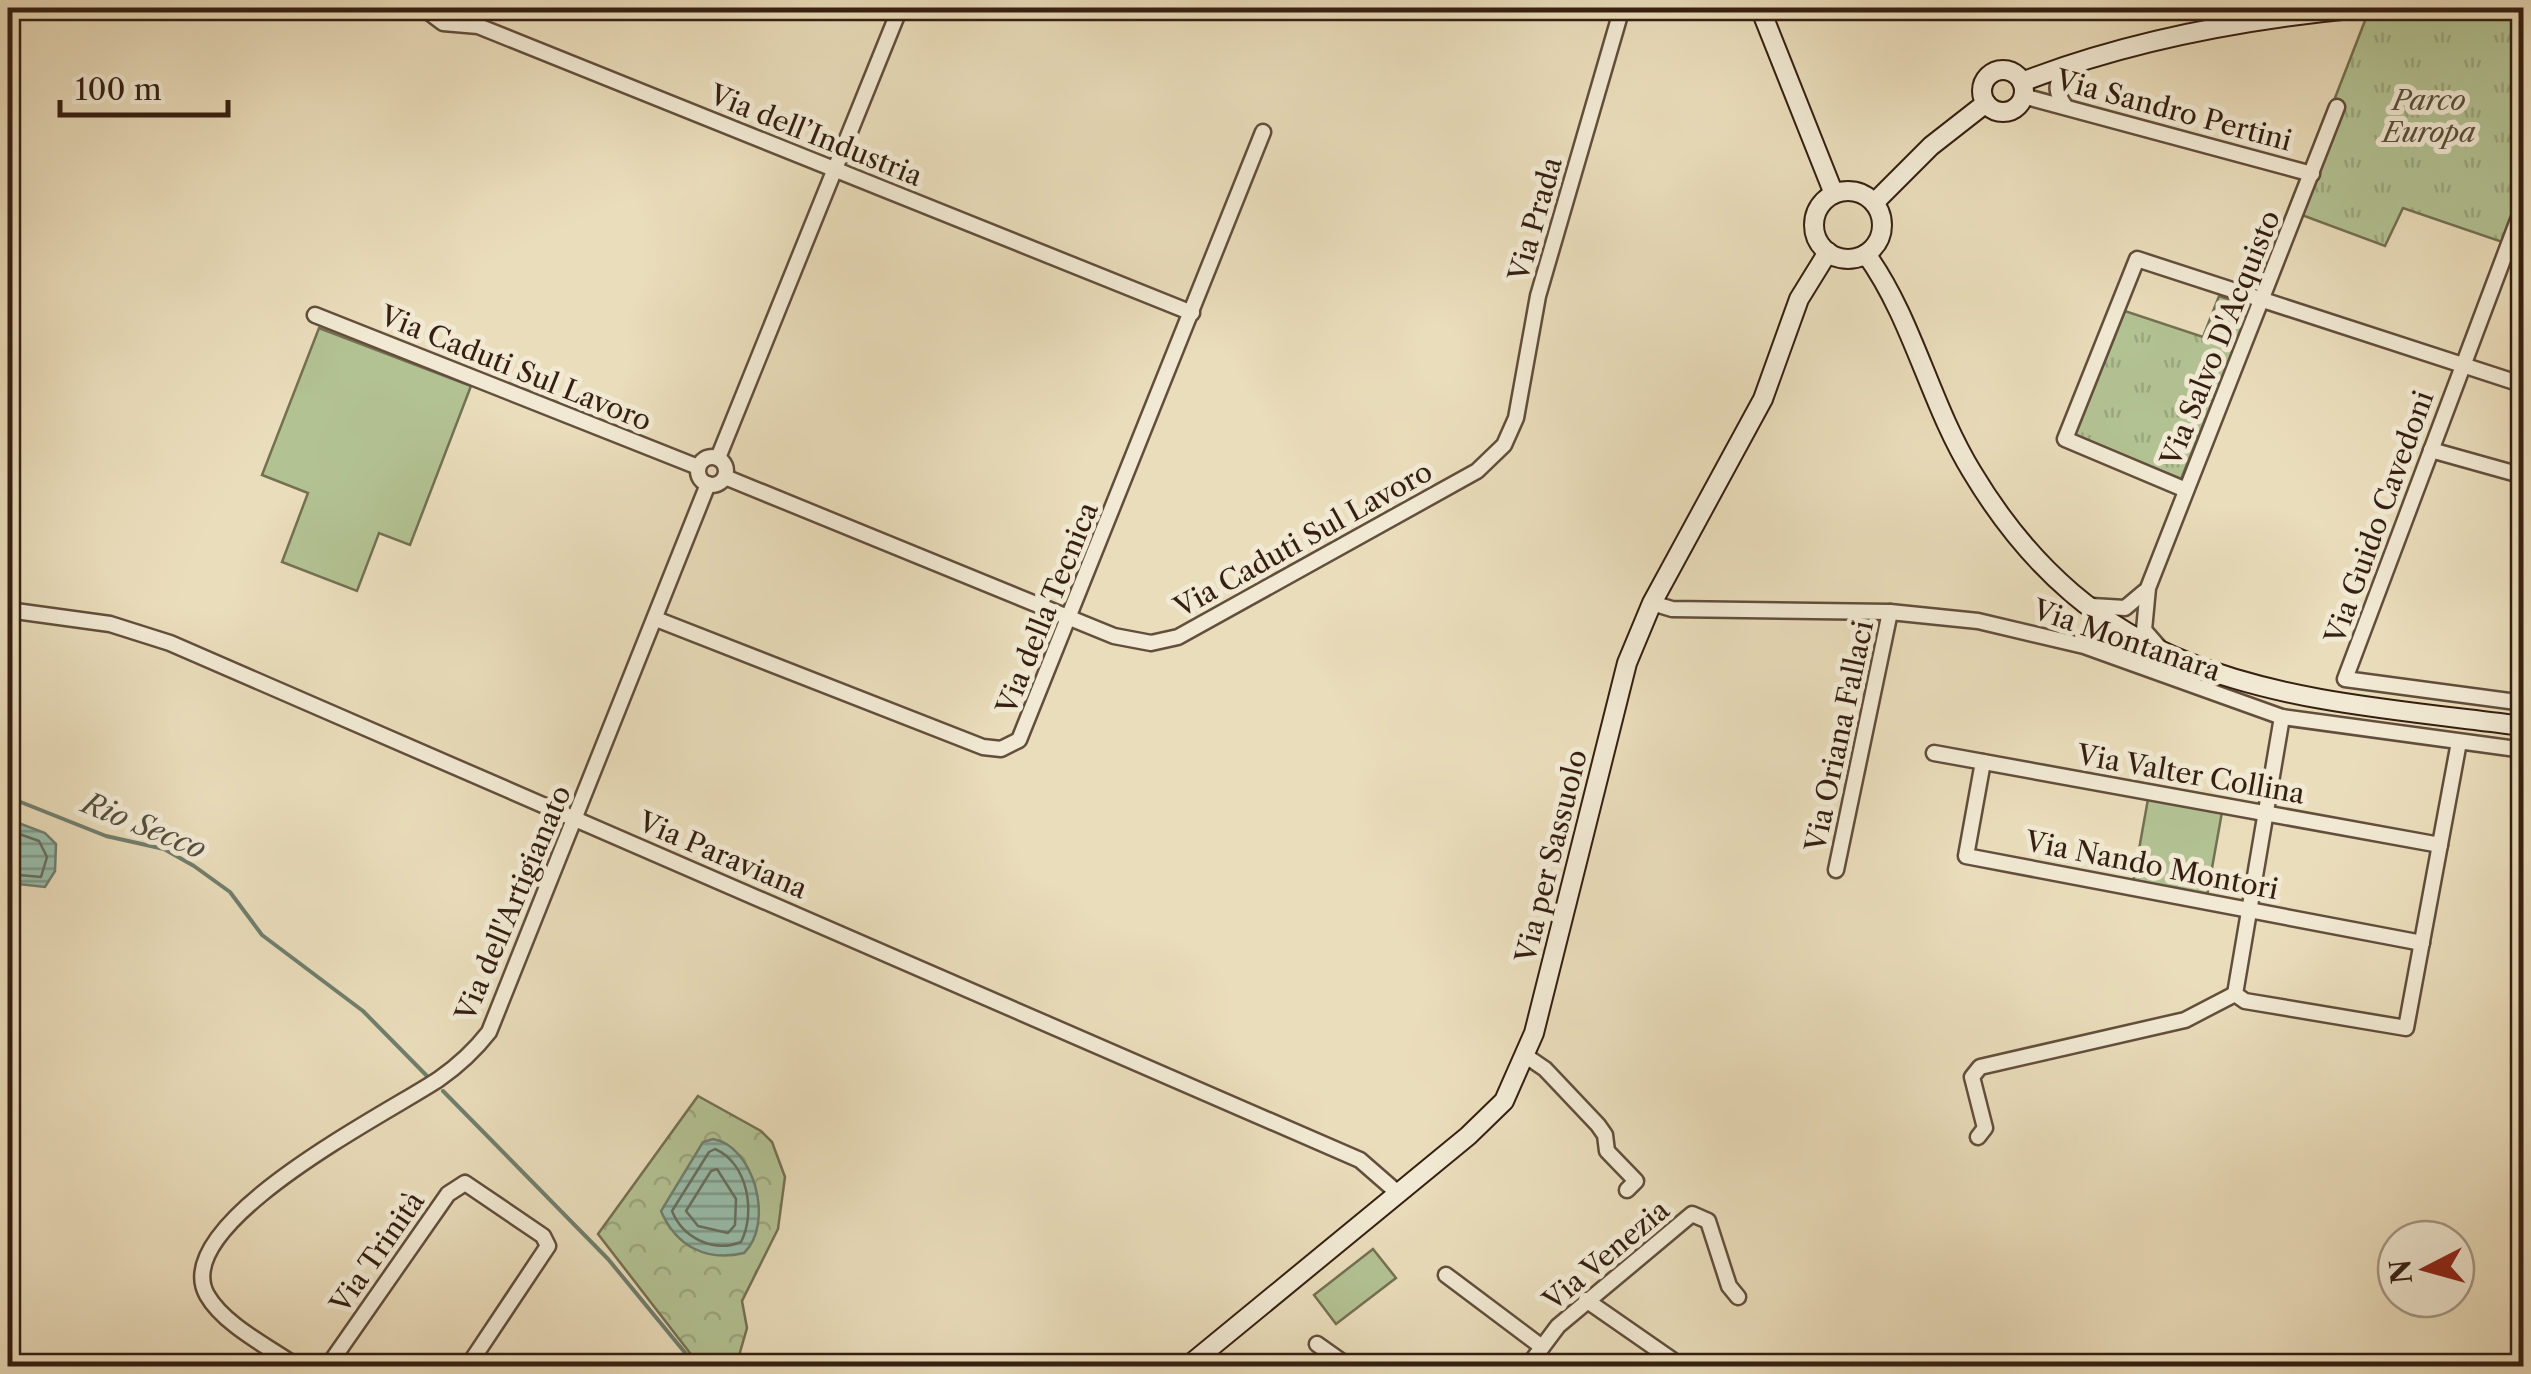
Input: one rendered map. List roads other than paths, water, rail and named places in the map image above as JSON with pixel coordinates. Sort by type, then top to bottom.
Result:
[{"type":"main road","points":[[1760,8],[1834,194]]},
{"type":"main road","points":[[1986,103],[2006,111],[2016,106],[2022,89],[2106,52],[2256,21],[2361,8]]},
{"type":"main road","points":[[1986,103],[1982,87],[1992,73],[2009,70],[2022,89]]},
{"type":"main road","points":[[1874,202],[1931,146],[1986,103]]},
{"type":"main road","points":[[1859,193],[1874,202],[1882,230],[1866,254],[1850,259],[1828,252],[1816,236],[1816,217],[1834,194],[1859,193]]},
{"type":"main road","name":"Via per Sassuolo","points":[[1188,1366],[1399,1194],[1504,1101],[1526,1056],[1627,664],[1652,603],[1763,398],[1799,299],[1828,252]]},
{"type":"main road","points":[[1866,254],[1970,470],[2022,542],[2082,602],[2166,654],[2230,681],[2288,695],[2524,726]]},
{"type":"street","name":"Via dell’Industria","points":[[424,8],[444,23],[478,26],[1192,313]]},
{"type":"street","points":[[718,458],[900,8]]},
{"type":"street","name":"Via Prada","points":[[1504,445],[1516,418],[1546,265],[1622,8]]},
{"type":"street","points":[[2065,106],[2056,93],[2059,80],[2097,63],[2106,52]]},
{"type":"street","name":"Via Sandro Pertini","points":[[2022,89],[2065,106],[2312,174]]},
{"type":"street","name":"Via Salvo D'Acquisto","points":[[2166,654],[2144,630],[2148,588],[2338,107]]},
{"type":"street","name":"Via della Tecnica","points":[[656,619],[992,749],[1011,746],[1026,731],[1263,132]]},
{"type":"street","name":"Via Guido Cavedoni","points":[[2524,204],[2346,680],[2524,703]]},
{"type":"street","points":[[2186,490],[2065,440],[2136,259],[2524,384]]},
{"type":"street","name":"Via Caduti Sul Lavoro","points":[[315,315],[698,467]]},
{"type":"street","name":"Via Caduti Sul Lavoro","points":[[725,477],[1128,640],[1151,642],[1178,636],[1477,471],[1504,445]]},
{"type":"street","points":[[2431,450],[2524,476]]},
{"type":"street","points":[[706,458],[718,458],[726,468],[725,477],[708,484],[701,480],[698,467],[706,458]]},
{"type":"street","name":"Via dell'Artigianato","points":[[296,1366],[225,1314],[203,1284],[206,1255],[263,1190],[440,1078],[477,1047],[498,1014],[708,484]]},
{"type":"street","points":[[2082,602],[2097,608],[2125,608],[2148,588]]},
{"type":"street","name":"Via Montanara","points":[[1652,603],[1674,609],[1890,612],[1957,618],[2042,634],[2282,718],[2524,750]]},
{"type":"street","name":"Via Paraviana","points":[[8,610],[110,624],[170,643],[1360,1160],[1399,1194]]},
{"type":"street","name":"Via Oriana Fallaci","points":[[1836,870],[1890,612]]},
{"type":"street","points":[[2235,994],[2282,718]]},
{"type":"street","points":[[2235,994],[2245,1001],[2406,1028],[2459,742]]},
{"type":"street","name":"Via Valter Collina","points":[[1934,753],[2440,845]]},
{"type":"street","name":"Via Nando Montori","points":[[1983,762],[1966,856],[2422,943]]},
{"type":"street","points":[[1978,1137],[1986,1128],[1972,1077],[1980,1068],[2184,1020],[2235,994]]},
{"type":"street","points":[[1526,1056],[1545,1068],[1605,1135],[1607,1151],[1636,1182],[1628,1190]]},
{"type":"street","name":"Via Trinità","points":[[328,1366],[448,1194],[465,1182],[543,1236],[548,1246],[468,1366]]},
{"type":"street","name":"Via Venezia","points":[[1528,1366],[1586,1300],[1697,1213],[1708,1221],[1729,1286],[1738,1296]]},
{"type":"street","points":[[1446,1275],[1542,1347]]},
{"type":"street","points":[[1586,1300],[1681,1366]]},
{"type":"street","points":[[1317,1344],[1348,1366]]},
{"type":"water","points":[[8,819],[45,833],[56,844],[55,871],[45,887],[8,883]]},
{"type":"water","points":[[713,1139],[739,1156],[756,1187],[758,1224],[744,1253],[717,1255],[694,1248],[675,1234],[661,1211],[703,1142]]},
{"type":"waterway","name":"Rio Secco","points":[[8,797],[106,836],[164,849],[194,866],[230,892],[262,935],[363,1011],[427,1076]]},
{"type":"waterway","name":"Rio Secco","points":[[443,1091],[608,1259],[696,1366]]},
{"type":"park label","name":"Parco Europa","points":[[2429,116]]}]
